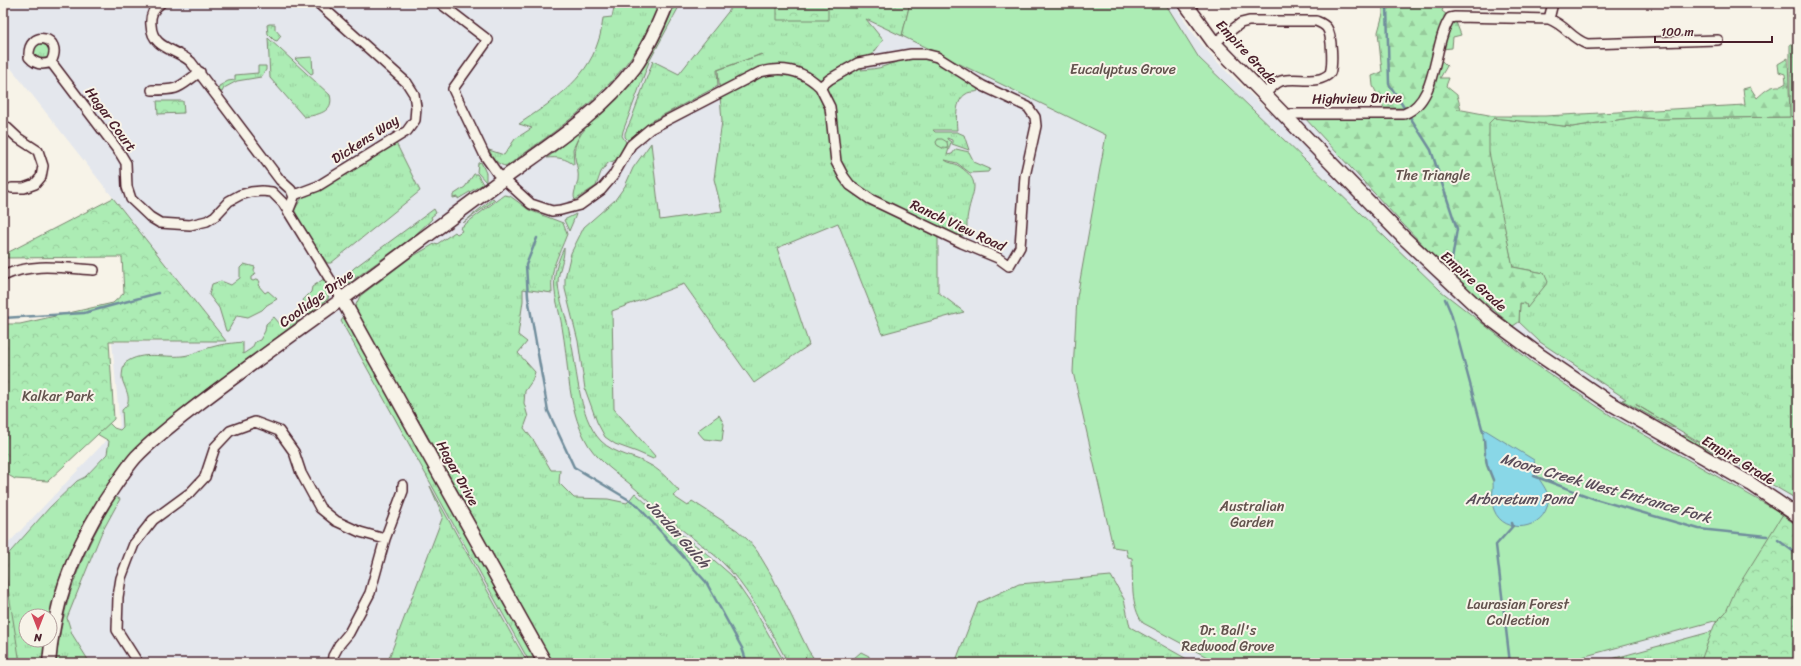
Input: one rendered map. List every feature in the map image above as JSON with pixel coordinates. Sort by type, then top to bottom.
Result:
[{"type":"main road","name":"Coolidge Drive","points":[[342,299],[584,118],[608,98],[634,68],[645,51],[667,3]]},
{"type":"main road","name":"Empire Grade","points":[[1185,3],[1214,43],[1264,95],[1404,238],[1488,317],[1610,404],[1751,484],[1798,516]]},
{"type":"main road","name":"Hagar Drive","points":[[342,299],[545,663]]},
{"type":"street","points":[[161,3],[155,8],[152,15],[151,32],[153,37],[169,50],[186,57],[200,72],[280,180],[291,190],[294,195],[288,212]]},
{"type":"street","name":"Dickens Way","points":[[294,195],[318,186],[406,131],[415,120],[416,108],[414,94],[407,83],[318,3]]},
{"type":"street","name":"Ranch View Road","points":[[440,3],[488,40],[453,89],[485,156],[503,179],[531,204],[552,211],[571,209],[591,198],[608,183],[616,173],[631,145],[650,129],[760,72],[773,69],[791,70],[808,77],[820,87],[830,107],[836,162],[850,185],[870,199],[962,243],[998,258],[1009,266],[1020,247],[1026,171],[1036,126],[1035,117],[1028,108],[984,86],[936,56],[925,54],[911,54],[858,63],[830,79],[820,87]]},
{"type":"street","points":[[1549,19],[1553,3]]},
{"type":"street","name":"Highview Drive","points":[[1284,114],[1404,114],[1415,107],[1429,87],[1441,36],[1450,18],[1549,19],[1560,23],[1577,40],[1587,44],[1718,40]]},
{"type":"street","points":[[1214,43],[1236,26],[1249,22],[1316,21],[1322,23],[1329,32],[1332,65],[1330,74],[1322,79],[1282,80],[1264,95]]},
{"type":"street","name":"Hagar Court","points":[[51,62],[120,153],[126,163],[127,187],[131,199],[150,217],[160,223],[190,225],[207,221],[215,216],[229,201],[240,194],[262,191],[272,192],[283,203],[342,299]]},
{"type":"street","points":[[152,90],[173,90],[179,88],[200,72]]},
{"type":"street","points":[[3,124],[18,138],[38,151],[43,166],[41,177],[35,184],[24,188],[12,188]]},
{"type":"street","points":[[3,276],[16,270],[36,266],[94,270]]},
{"type":"street","name":"Coolidge Drive","points":[[49,663],[50,645],[57,611],[64,586],[74,560],[85,535],[99,510],[136,458],[167,428],[342,299]]},
{"type":"street","points":[[138,663],[117,630],[118,597],[121,578],[126,562],[134,544],[153,520],[186,496],[206,477],[215,447],[230,431],[255,422],[279,431],[294,452],[301,473],[320,508],[336,521],[360,532],[385,539]]},
{"type":"street","points":[[332,663],[333,656],[339,645],[349,633],[370,593],[385,539],[403,491],[403,485]]},
{"type":"shaded area","points":[[3,3],[1174,3],[1190,29],[1205,48],[1222,67],[1270,113],[1405,118],[1790,117],[1790,44],[1798,44],[1798,663],[20,663],[3,549],[120,426],[112,342],[226,341],[3,58]]},
{"type":"green space","points":[[615,3],[660,3],[647,31],[632,56],[597,96],[555,131],[507,166],[498,163],[489,150],[504,155],[515,139],[532,128],[519,124],[555,99],[576,79],[592,56],[600,36],[603,18],[612,17]]},
{"type":"green space","points":[[675,3],[681,3],[649,62],[623,131],[622,136],[626,142],[616,160],[608,163],[601,172],[596,186],[575,200],[574,193],[577,183],[578,170],[574,151],[577,141],[586,127],[623,92],[647,61],[660,39]]},
{"type":"green space","points":[[735,3],[910,3],[902,36],[866,19],[883,40],[861,70],[879,68],[908,59],[920,59],[932,61],[944,66],[977,88],[978,91],[968,93],[962,97],[958,105],[956,121],[957,130],[933,130],[935,132],[957,132],[964,135],[969,150],[952,144],[952,140],[947,138],[951,142],[947,155],[952,154],[956,149],[969,152],[974,162],[990,169],[988,172],[970,173],[957,163],[945,160],[957,165],[966,172],[971,177],[974,187],[967,216],[966,234],[961,236],[938,227],[938,292],[964,312],[882,334],[838,223],[777,248],[809,345],[754,383],[684,284],[612,311],[614,409],[655,456],[653,459],[615,444],[605,437],[597,422],[585,389],[578,341],[565,289],[565,278],[571,253],[584,227],[615,200],[625,186],[633,168],[651,143],[660,220],[722,211],[714,179],[722,121],[718,70],[762,54],[717,70],[718,86],[650,122],[628,140],[625,137],[625,133],[653,61],[679,74]]},
{"type":"green space","points":[[777,3],[828,3],[828,20],[777,20]]},
{"type":"green space","points":[[910,3],[1165,3],[1199,58],[1441,291],[1532,362],[1613,417],[1783,514],[1735,591],[1726,612],[1718,620],[1582,657],[1575,663],[1214,663],[1207,657],[1143,623],[1136,609],[1134,600],[1132,558],[1128,557],[1126,549],[1113,547],[1073,372],[1077,297],[1106,135],[902,36]]},
{"type":"green space","name":"The Triangle","points":[[1383,3],[1445,3],[1442,11],[1456,22],[1461,35],[1453,37],[1452,48],[1442,49],[1437,56],[1447,66],[1440,78],[1449,78],[1446,86],[1457,95],[1461,109],[1457,109],[1494,116],[1545,116],[1745,105],[1743,89],[1750,87],[1757,98],[1765,91],[1786,83],[1785,74],[1779,72],[1778,64],[1788,58],[1790,117],[1656,119],[1636,117],[1572,127],[1494,118],[1489,123],[1489,152],[1513,267],[1544,273],[1548,282],[1527,308],[1526,304],[1520,303],[1519,322],[1513,326],[1457,280],[1398,219],[1303,116],[1405,118],[1404,108],[1384,108],[1373,86],[1372,76],[1382,72],[1378,32],[1383,14]]},
{"type":"green space","points":[[275,24],[275,29],[281,36],[277,41],[268,34],[267,25]]},
{"type":"green space","points":[[268,38],[330,95],[330,105],[324,112],[304,117],[270,78]]},
{"type":"green space","points":[[39,44],[47,45],[50,52],[48,58],[39,59],[33,55],[35,46]]},
{"type":"green space","points":[[1790,44],[1798,44],[1798,500],[1635,404],[1675,428],[1670,427],[1622,400],[1626,399],[1540,342],[1519,322],[1520,303],[1526,303],[1527,308],[1544,273],[1513,267],[1489,158],[1487,124],[1494,118],[1572,127],[1636,117],[1656,119],[1790,117]]},
{"type":"green space","points":[[312,57],[313,73],[311,74],[295,59],[297,58]]},
{"type":"green space","points":[[258,66],[266,66],[266,70],[261,77],[237,81],[224,88],[222,92],[219,92],[219,86],[228,81],[235,80],[235,75],[258,73]]},
{"type":"green space","points":[[157,101],[183,101],[184,113],[158,114]]},
{"type":"green space","points":[[582,130],[573,149],[574,165],[561,158],[547,158]]},
{"type":"green space","points":[[938,139],[942,139],[947,142],[948,148],[944,149],[937,145],[936,142]]},
{"type":"green space","points":[[396,143],[420,191],[331,263],[327,263],[294,213],[295,209],[303,196]]},
{"type":"green space","points":[[481,162],[486,173],[486,182],[477,172],[478,163]]},
{"type":"green space","points":[[474,174],[477,174],[483,184],[458,199],[458,197],[453,198],[453,195],[465,187]]},
{"type":"green space","points":[[504,195],[510,196],[529,210],[563,223],[567,234],[553,269],[552,293],[523,289],[523,301],[518,335],[527,342],[518,353],[535,372],[532,381],[525,391],[524,403],[528,417],[524,428],[534,441],[551,470],[560,470],[559,483],[574,498],[608,499],[627,503],[635,493],[673,528],[707,554],[731,575],[753,607],[785,663],[553,663],[355,307],[360,296],[410,258],[436,243],[437,244],[455,232],[457,234],[462,231],[460,228]]},
{"type":"green space","name":"Kalkar Park","points":[[113,198],[226,341],[109,341],[114,419],[48,481],[15,479],[3,472],[3,324],[20,324],[113,303],[124,293],[122,257],[3,258],[3,255]]},
{"type":"green space","points":[[493,198],[495,200],[463,223]]},
{"type":"green space","points":[[434,209],[436,213],[431,217],[432,219],[414,236],[346,285],[346,276],[354,268]]},
{"type":"green space","points":[[576,214],[575,217],[569,231],[564,220]]},
{"type":"green space","points":[[564,248],[558,283],[572,344],[582,404],[593,430],[601,441],[607,446],[646,463],[659,471],[679,491],[673,496],[688,506],[692,501],[737,530],[748,540],[757,551],[772,576],[808,650],[817,663],[788,663],[757,608],[729,569],[718,558],[669,519],[605,464],[589,446],[579,427],[572,401],[563,333],[555,291],[554,282],[556,272]]},
{"type":"green space","points":[[244,264],[255,267],[254,271],[256,274],[251,277],[251,280],[253,281],[258,279],[260,282],[258,285],[265,293],[268,291],[277,299],[262,310],[248,317],[237,315],[228,331],[226,331],[219,308],[209,295],[212,284],[221,281],[231,285],[240,278],[240,268]]},
{"type":"green space","points":[[325,278],[330,287],[328,299],[309,314],[305,309],[306,305],[303,300],[311,292],[312,287]]},
{"type":"green space","points":[[274,317],[280,324],[300,320],[177,412],[157,429],[138,449],[120,470],[89,515],[65,564],[51,608],[18,608],[18,648],[43,648],[42,663],[3,663],[3,560],[50,507],[77,481],[85,477],[107,454],[109,441],[97,434],[109,423],[114,428],[120,430],[123,427],[122,410],[128,402],[128,394],[122,378],[125,363],[139,357],[153,355],[182,356],[219,345],[243,342],[243,354],[252,348],[255,342],[260,340],[265,331],[266,324]]},
{"type":"green space","points":[[344,317],[346,318],[538,663],[530,663],[341,321]]},
{"type":"green space","points":[[719,415],[724,424],[722,441],[704,439],[697,431]]},
{"type":"green space","points":[[1686,435],[1721,457],[1681,436]]},
{"type":"green space","points":[[430,486],[528,663],[387,663],[443,516]]},
{"type":"green space","points":[[116,497],[120,499],[101,534],[67,618],[72,634],[90,663],[56,663],[63,618],[69,597],[84,556],[104,516]]},
{"type":"green space","points":[[1778,512],[1798,526],[1798,663],[1700,663],[1714,626]]},
{"type":"green space","points":[[3,557],[20,663],[3,663]]},
{"type":"green space","points":[[1111,576],[1124,599],[1130,627],[1194,663],[955,663],[978,603],[1019,584]]},
{"type":"green space","points":[[1721,629],[1798,663],[1597,663]]},
{"type":"green space","points":[[861,652],[869,656],[869,663],[852,663],[853,659]]},
{"type":"water","name":"Arboretum Pond","points":[[1482,428],[1534,460],[1536,473],[1547,492],[1548,502],[1540,519],[1532,524],[1515,526],[1506,524],[1499,518],[1494,510],[1492,503],[1493,480],[1486,461]]},
{"type":"waterway","points":[[1387,3],[1389,84],[1431,150],[1457,229],[1451,266]]},
{"type":"waterway","name":"Jordan Gulch","points":[[537,238],[526,265],[528,297],[548,411],[574,467],[636,504],[706,582],[742,648],[747,663]]},
{"type":"waterway","points":[[3,318],[84,313],[158,293]]},
{"type":"waterway","points":[[1445,299],[1451,313],[1483,432]]},
{"type":"waterway","points":[[1484,439],[1485,454]]},
{"type":"waterway","points":[[1486,459],[1493,480]]},
{"type":"waterway","name":"Moore Creek West Entrance Fork","points":[[1534,476],[1595,499],[1699,529],[1767,536]]},
{"type":"waterway","points":[[1510,663],[1496,545],[1513,526],[1512,523]]},
{"type":"waterway","name":"Moore Creek West Entrance Fork","points":[[1778,540],[1798,555]]},
{"type":"park label","name":"Eucalyptus Grove","points":[[1123,69]]},
{"type":"park label","name":"Australian Garden","points":[[1252,514]]},
{"type":"park label","name":"Laurasian Forest Collection","points":[[1518,612]]},
{"type":"park label","name":"Dr. Ball's Redwood Grove","points":[[1228,638]]}]
